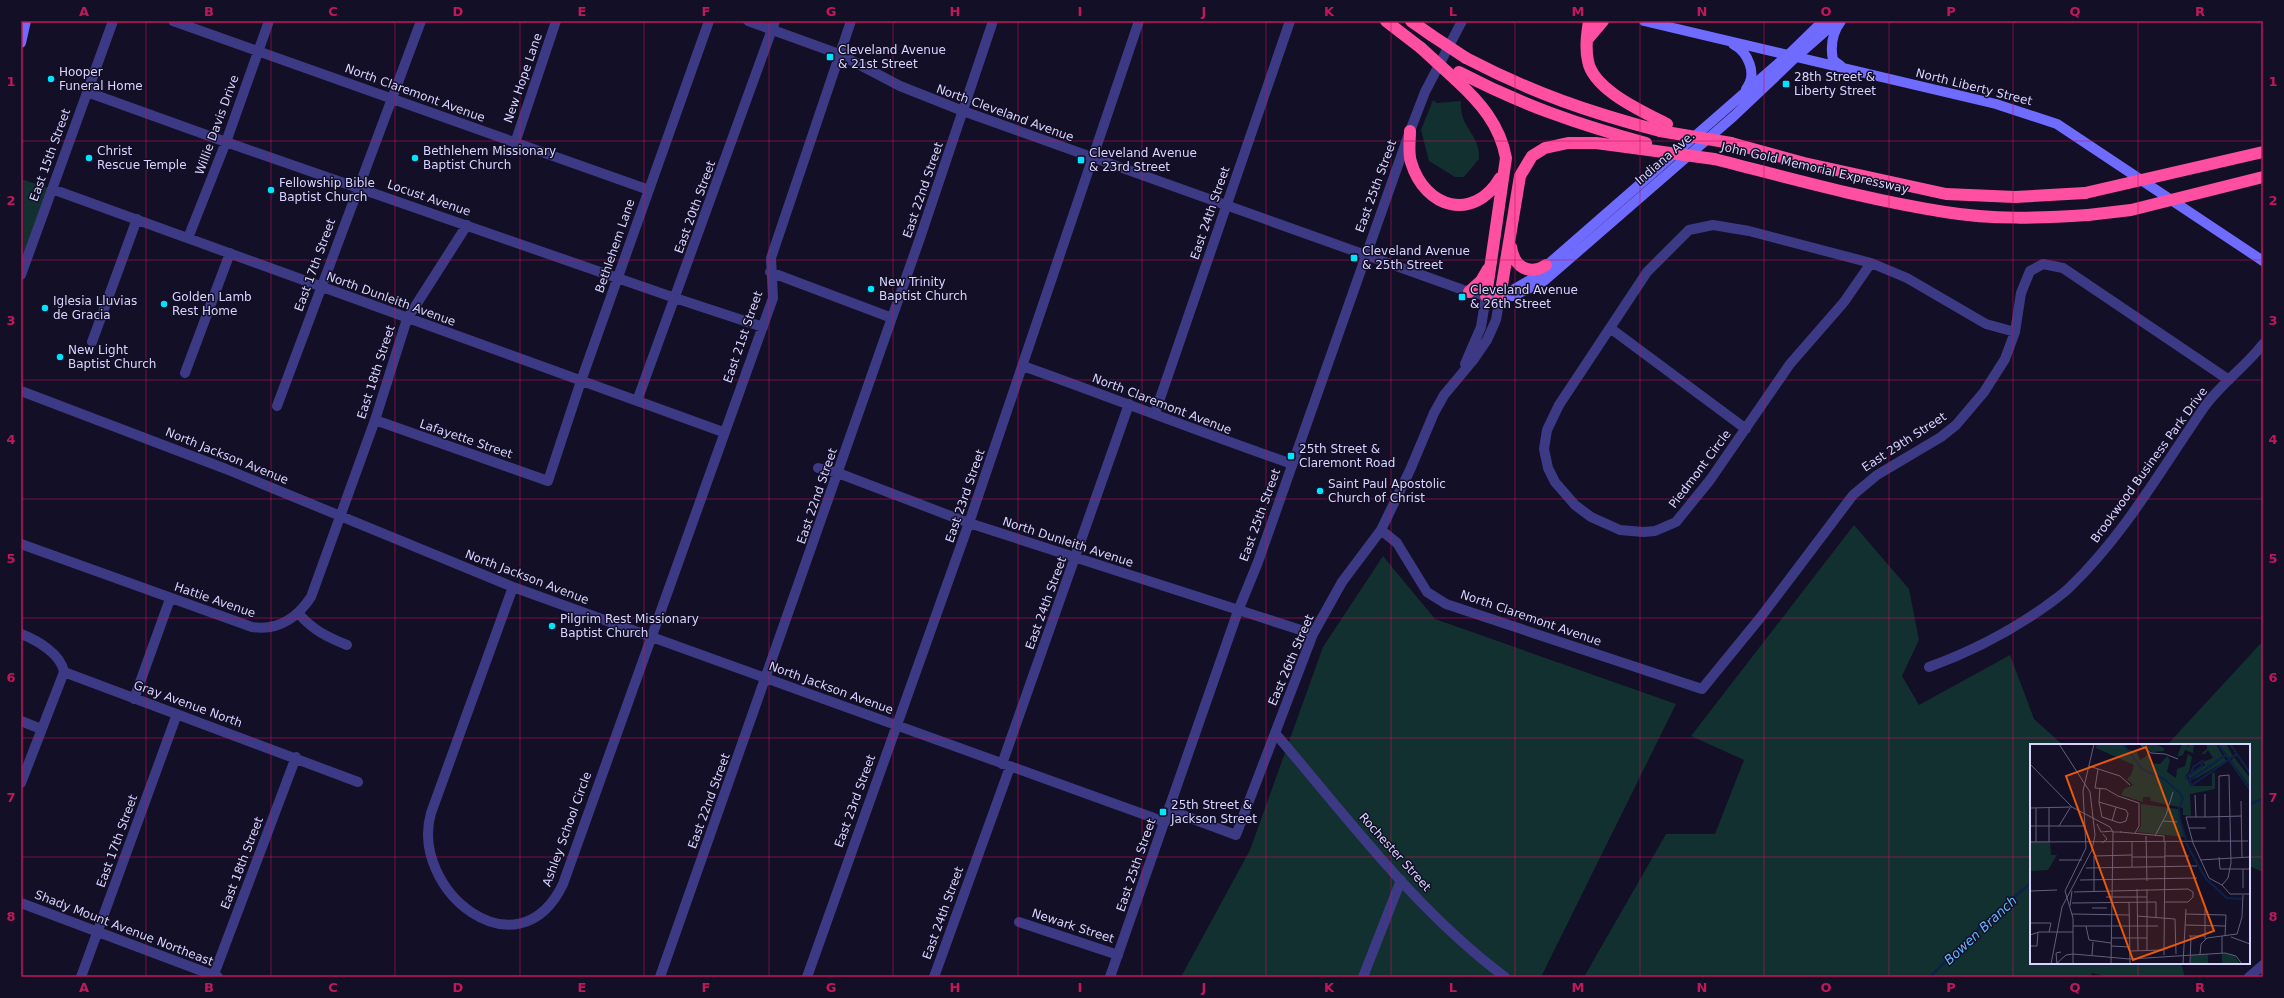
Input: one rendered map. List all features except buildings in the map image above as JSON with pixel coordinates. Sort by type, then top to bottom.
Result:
[{"type":"highway","points":[[1386,21],[1458,76],[1491,117],[1499,133],[1506,158],[1486,296]]},
{"type":"highway","points":[[1411,21],[1466,58],[1524,88],[1601,116],[1664,127]]},
{"type":"highway","points":[[1589,21],[1587,41],[1588,62],[1594,75],[1628,104],[1664,127]]},
{"type":"highway","points":[[1587,41],[1603,21]]},
{"type":"highway","points":[[1458,76],[1548,113],[1643,146]]},
{"type":"highway","name":"John Gold Memorial Expressway","points":[[1664,127],[1804,163],[1946,194],[2015,197],[2085,193],[2263,152]]},
{"type":"highway","points":[[1410,131],[1411,161],[1422,184],[1433,197],[1447,203],[1459,205],[1480,201],[1493,190],[1504,171]]},
{"type":"highway","points":[[1500,297],[1520,176],[1528,162],[1538,151],[1568,143],[1643,146]]},
{"type":"highway","name":"John Gold Memorial Expressway","points":[[1643,146],[1714,159],[1820,186],[1946,213],[2016,219],[2088,215],[2131,210],[2263,177]]},
{"type":"highway","points":[[1510,242],[1513,256],[1519,266],[1530,271],[1546,266]]},
{"type":"highway","points":[[1469,292],[1481,281],[1492,256]]},
{"type":"main road","points":[[21,43],[26,21]]},
{"type":"main road","name":"North Liberty Street","points":[[1644,21],[1662,24],[1730,42],[1996,104],[2057,124],[2263,261]]},
{"type":"main road","name":"Indiana Ave.","points":[[1486,296],[1500,297],[1521,294],[1544,281],[1734,116],[1792,56],[1822,21]]},
{"type":"main road","name":"Indiana Ave.","points":[[1500,297],[1530,280],[1741,95],[1837,21]]},
{"type":"main road","points":[[1841,21],[1832,38],[1833,60],[1836,64],[1850,70]]},
{"type":"main road","points":[[1730,42],[1744,51],[1750,66],[1749,85],[1741,95]]},
{"type":"street","name":"East 15th Street","points":[[21,276],[113,21]]},
{"type":"street","name":"North Claremont Avenue","points":[[173,21],[649,190]]},
{"type":"street","name":"Willie Davis Drive","points":[[188,238],[226,142],[257,51],[269,21]]},
{"type":"street","name":"East 17th Street","points":[[277,406],[357,187],[421,21]]},
{"type":"street","name":"New Hope Lane","points":[[515,142],[556,21]]},
{"type":"street","name":"Bethlehem Lane","points":[[548,481],[581,381],[709,21]]},
{"type":"street","name":"North Cleveland Avenue","points":[[748,21],[774,26],[839,54],[900,86],[1091,159],[1227,205],[1469,292],[1486,296]]},
{"type":"street","name":"East 21st Street","points":[[650,636],[773,298],[770,272],[771,258],[851,21]]},
{"type":"street","name":"East 22nd Street","points":[[660,977],[767,678],[993,21]]},
{"type":"street","name":"East 23rd Street","points":[[807,977],[896,725],[970,523],[1091,159],[1139,21]]},
{"type":"street","name":"East 24th Street","points":[[1155,413],[1290,21]]},
{"type":"street","name":"East 25th Street","points":[[1110,977],[1238,612],[1258,562],[1410,131],[1425,92],[1462,21]]},
{"type":"street","name":"East 20th Street","points":[[637,401],[774,26]]},
{"type":"street","name":"Locust Avenue","points":[[87,92],[226,142],[762,327]]},
{"type":"street","name":"North Dunleith Avenue","points":[[52,189],[230,253],[320,288],[723,432]]},
{"type":"street","points":[[92,342],[137,219]]},
{"type":"street","name":"East 18th Street","points":[[339,515],[375,420],[407,319],[467,225]]},
{"type":"street","name":"Piedmont Circle","points":[[1871,264],[1844,302],[1790,364],[1746,429],[1685,514],[1666,528],[1643,532],[1620,530],[1591,517],[1575,505],[1555,482],[1548,468],[1544,449],[1547,430],[1559,405],[1647,272],[1689,230],[1702,226],[1713,225],[1750,230],[1871,264],[1907,278],[1986,324],[2015,332]]},
{"type":"street","points":[[185,373],[230,253]]},
{"type":"street","name":"East 29th Street","points":[[1702,689],[1760,618],[1839,512],[1861,486],[1941,437],[1969,411],[1984,392],[2005,359],[2015,332],[2021,293],[2030,271],[2043,264],[2062,268],[2229,380]]},
{"type":"street","points":[[770,272],[892,318]]},
{"type":"street","points":[[1456,380],[1468,359],[1481,327],[1486,296]]},
{"type":"street","points":[[1456,380],[1474,359],[1487,340],[1496,320],[1500,297]]},
{"type":"street","name":"Piedmont Circle","points":[[1610,328],[1746,429]]},
{"type":"street","name":"Brookwood Business Park Drive","points":[[1929,667],[1969,653],[2017,626],[2069,588],[2103,553],[2133,514],[2206,404],[2253,358],[2263,344]]},
{"type":"street","name":"North Claremont Avenue","points":[[1023,366],[1155,413],[1222,440],[1292,464]]},
{"type":"street","name":"East 26th Street","points":[[1169,810],[1236,835],[1313,634],[1342,582],[1381,530],[1410,470],[1434,413],[1456,380]]},
{"type":"street","name":"North Jackson Avenue","points":[[21,391],[226,469],[513,587],[1006,766],[1165,822]]},
{"type":"street","name":"East 24th Street","points":[[934,977],[1129,404]]},
{"type":"street","name":"Lafayette Street","points":[[375,420],[548,481]]},
{"type":"street","name":"North Dunleith Avenue","points":[[818,468],[838,473],[970,523],[1238,612],[1313,634]]},
{"type":"street","name":"Hattie Avenue","points":[[21,544],[170,599],[261,628],[288,621],[298,614],[311,597],[339,515]]},
{"type":"street","name":"North Claremont Avenue","points":[[1381,530],[1397,543],[1427,592],[1446,604],[1702,689]]},
{"type":"street","name":"Ashley School Circle","points":[[513,587],[427,825],[430,852],[446,887],[468,911],[491,923],[514,925],[533,919],[545,911],[558,894],[650,636]]},
{"type":"street","points":[[134,699],[170,599]]},
{"type":"street","points":[[298,614],[310,626],[326,637],[347,645]]},
{"type":"street","points":[[21,634],[34,639],[54,654],[63,667],[64,672],[21,783]]},
{"type":"street","name":"Gray Avenue North","points":[[64,672],[134,699],[296,757],[358,782]]},
{"type":"street","name":"East 17th Street","points":[[81,977],[177,714]]},
{"type":"street","points":[[21,721],[41,729]]},
{"type":"street","name":"Rochester Street","points":[[1275,733],[1401,880],[1461,942],[1505,977]]},
{"type":"street","name":"East 18th Street","points":[[215,977],[296,757]]},
{"type":"street","points":[[1363,977],[1401,880]]},
{"type":"street","name":"Shady Mount Avenue Northeast","points":[[21,903],[215,977]]},
{"type":"street","name":"Newark Street","points":[[1019,922],[1118,955]]},
{"type":"street","points":[[2248,977],[2263,965]]},
{"type":"green space","points":[[1433,100],[1437,103],[1461,101],[1463,118],[1476,142],[1479,159],[1464,177],[1455,177],[1429,161],[1421,130]]},
{"type":"green space","points":[[21,179],[52,189],[21,278]]},
{"type":"green space","points":[[1854,525],[1909,589],[1919,640],[1902,676],[1919,705],[2010,655],[2034,719],[2062,744],[2030,744],[2030,964],[2181,964],[2185,977],[2109,977],[2092,973],[2090,977],[1584,977],[1666,834],[1715,834],[1744,760],[1691,736]]},
{"type":"green space","points":[[1383,556],[1435,619],[1676,704],[1541,977],[1181,977],[1250,850],[1323,647]]},
{"type":"green space","points":[[2263,641],[2263,872],[2250,866],[2250,744],[2168,744]]},
{"type":"waterway","name":"Bowen Branch","points":[[2250,804],[2263,799]]},
{"type":"waterway","name":"Bowen Branch","points":[[1930,977],[1984,923],[2030,884]]},
{"type":"place","name":"Cleveland Avenue & 21st Street","points":[[830,57]]},
{"type":"place","name":"Hooper Funeral Home","points":[[51,79]]},
{"type":"place","name":"28th Street & Liberty Street","points":[[1786,84]]},
{"type":"place","name":"Christ Rescue Temple","points":[[89,158]]},
{"type":"place","name":"Bethlehem Missionary Baptist Church","points":[[415,158]]},
{"type":"place","name":"Cleveland Avenue & 23rd Street","points":[[1081,160]]},
{"type":"place","name":"Fellowship Bible Baptist Church","points":[[271,190]]},
{"type":"place","name":"Cleveland Avenue & 25th Street","points":[[1354,258]]},
{"type":"place","name":"New Trinity Baptist Church","points":[[871,289]]},
{"type":"place","name":"Cleveland Avenue & 26th Street","points":[[1462,297]]},
{"type":"place","name":"Golden Lamb Rest Home","points":[[164,304]]},
{"type":"place","name":"Iglesia Lluvias de Gracia","points":[[45,308]]},
{"type":"place","name":"New Light Baptist Church","points":[[60,357]]},
{"type":"place","name":"25th Street & Claremont Road","points":[[1291,456]]},
{"type":"place","name":"Saint Paul Apostolic Church of Christ","points":[[1320,491]]},
{"type":"place","name":"Pilgrim Rest Missionary Baptist Church","points":[[552,626]]},
{"type":"place","name":"25th Street & Jackson Street","points":[[1163,812]]}]
